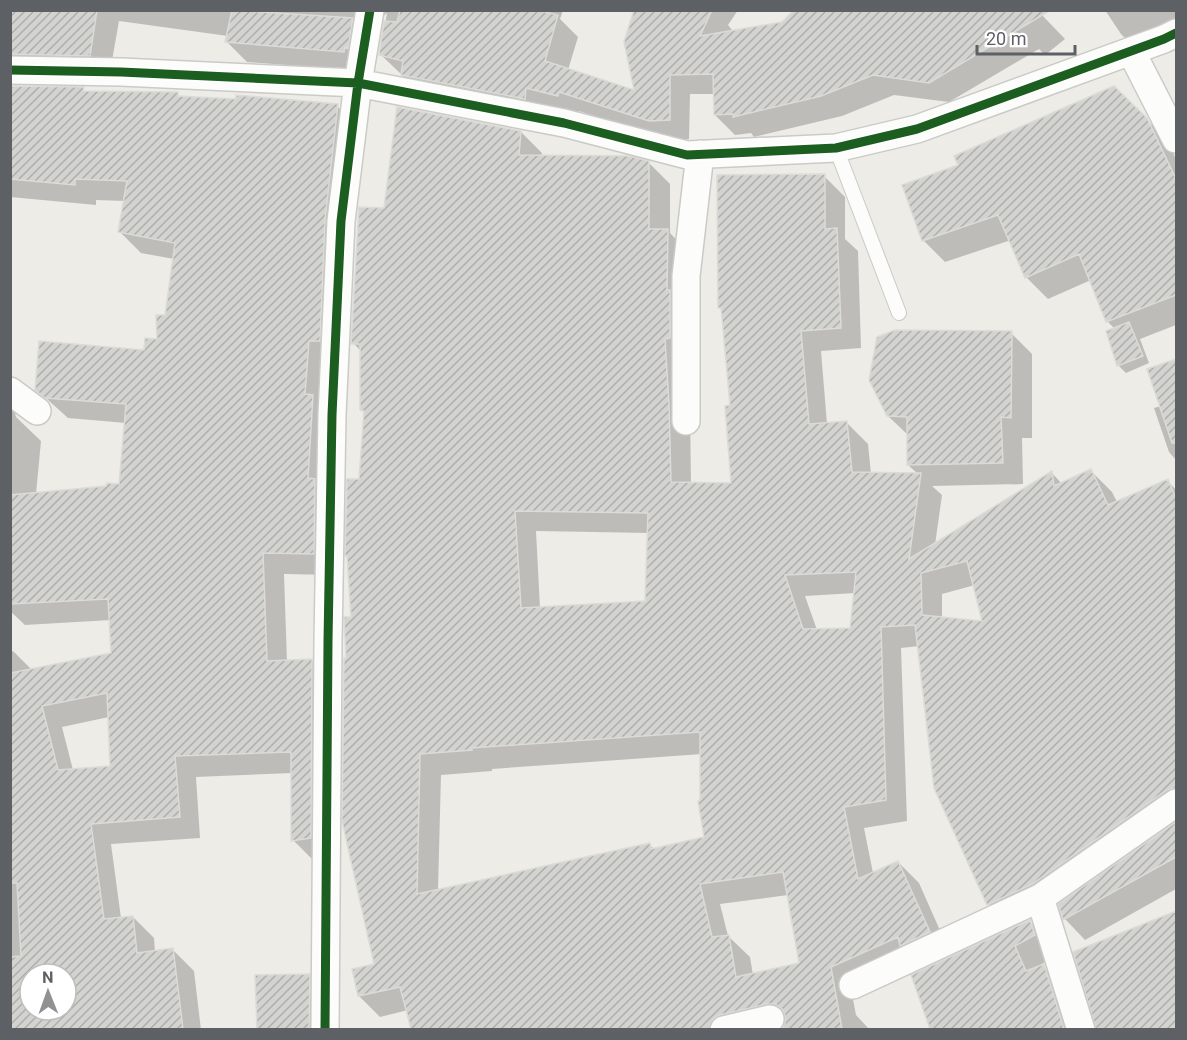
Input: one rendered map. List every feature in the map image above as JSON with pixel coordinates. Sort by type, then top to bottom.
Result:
[{"type":"street","points":[[325,1029],[332,415],[341,221],[358,83],[370,10]]},
{"type":"street","points":[[10,70],[121,72],[358,83],[564,123],[687,155],[836,148],[917,129],[1176,33]]},
{"type":"street","points":[[1131,51],[1176,139]]},
{"type":"street","points":[[686,421],[686,276],[700,154]]},
{"type":"street","points":[[10,391],[38,411]]},
{"type":"street","points":[[853,985],[1040,898],[1176,803]]},
{"type":"street","points":[[1040,898],[1081,1029]]},
{"type":"street","points":[[724,1029],[770,1019]]},
{"type":"lane","points":[[836,148],[899,313]]},
{"type":"building","points":[[10,10],[97,10],[90,56],[10,54]]},
{"type":"building","points":[[232,10],[353,18],[348,48],[345,47],[344,52],[225,42]]},
{"type":"building","points":[[400,10],[537,10],[558,15],[545,61],[634,90],[624,42],[634,10],[712,10],[700,36],[782,22],[794,10],[1051,10],[929,83],[873,75],[821,96],[733,117],[733,114],[714,115],[713,74],[670,75],[670,120],[649,121],[559,92],[558,96],[526,88],[525,99],[401,75],[403,61],[379,55],[384,21],[397,22]]},
{"type":"building","points":[[10,86],[84,87],[83,91],[178,92],[178,96],[236,99],[236,95],[338,104],[325,220],[320,341],[309,341],[305,394],[313,395],[308,478],[315,479],[314,554],[263,553],[267,661],[312,659],[311,838],[291,841],[291,752],[175,756],[180,817],[91,824],[104,919],[133,916],[137,953],[173,948],[183,1029],[10,1029],[10,957],[21,956],[17,883],[10,883],[10,673],[111,653],[108,599],[10,604],[10,495],[106,486],[107,483],[119,484],[126,404],[45,398],[35,390],[39,341],[144,350],[145,338],[157,339],[156,315],[165,315],[175,243],[118,232],[127,181],[75,179],[75,185],[10,179]],"holes":[[[107,693],[110,766],[58,770],[42,706]]]},
{"type":"building","points":[[1114,86],[1147,118],[1176,179],[1176,295],[1106,322],[1079,254],[1025,278],[998,215],[922,241],[902,185],[958,165],[954,156]]},
{"type":"building","points":[[397,107],[521,131],[519,155],[629,156],[649,161],[649,229],[668,229],[667,290],[670,290],[670,338],[665,339],[671,482],[731,483],[725,406],[730,405],[721,308],[718,308],[717,175],[825,174],[825,229],[837,228],[841,328],[801,331],[809,424],[847,421],[852,472],[921,473],[909,559],[1052,471],[1054,486],[1091,469],[1108,505],[1168,479],[1176,499],[1176,788],[1167,790],[1032,884],[987,905],[934,788],[915,625],[881,627],[886,800],[844,807],[858,879],[898,861],[930,932],[900,946],[898,937],[831,967],[842,1029],[782,1029],[785,1016],[782,1009],[775,1004],[767,1004],[720,1015],[713,1019],[709,1029],[411,1029],[400,987],[358,996],[352,969],[374,964],[342,821],[344,658],[346,658],[344,617],[351,617],[347,556],[345,556],[347,479],[359,479],[364,411],[360,410],[360,344],[351,344],[359,207],[384,208]],"holes":[[[515,511],[648,513],[645,601],[521,608]],[[967,561],[982,621],[922,615],[921,573]],[[856,572],[850,628],[803,629],[785,575]],[[700,732],[700,800],[698,801],[704,837],[651,849],[650,843],[417,894],[420,754],[472,750],[471,748]],[[783,872],[799,963],[736,977],[729,935],[712,937],[700,884]]]},
{"type":"building","points":[[1129,322],[1143,356],[1117,366],[1106,331]]},
{"type":"building","points":[[895,330],[1012,331],[1011,418],[1001,417],[1003,463],[907,465],[907,417],[887,416],[869,380],[877,337]]},
{"type":"building","points":[[1176,359],[1176,443],[1172,443],[1147,369]]},
{"type":"building","points":[[1176,822],[1176,857],[1063,920],[1058,904]]},
{"type":"building","points":[[1176,911],[1176,1029],[1096,1029],[1073,952]]},
{"type":"building","points":[[1030,920],[1035,935],[1015,946],[1026,971],[1044,964],[1064,1029],[930,1029],[911,975]]},
{"type":"building","points":[[310,974],[309,1029],[257,1029],[255,975]]},
{"type":"cycle path","points":[[325,1030],[332,415],[341,221],[358,83],[370,10]]},
{"type":"cycle path","points":[[10,70],[121,72],[358,83],[564,123],[687,155],[836,148],[917,129],[1176,33]]}]
